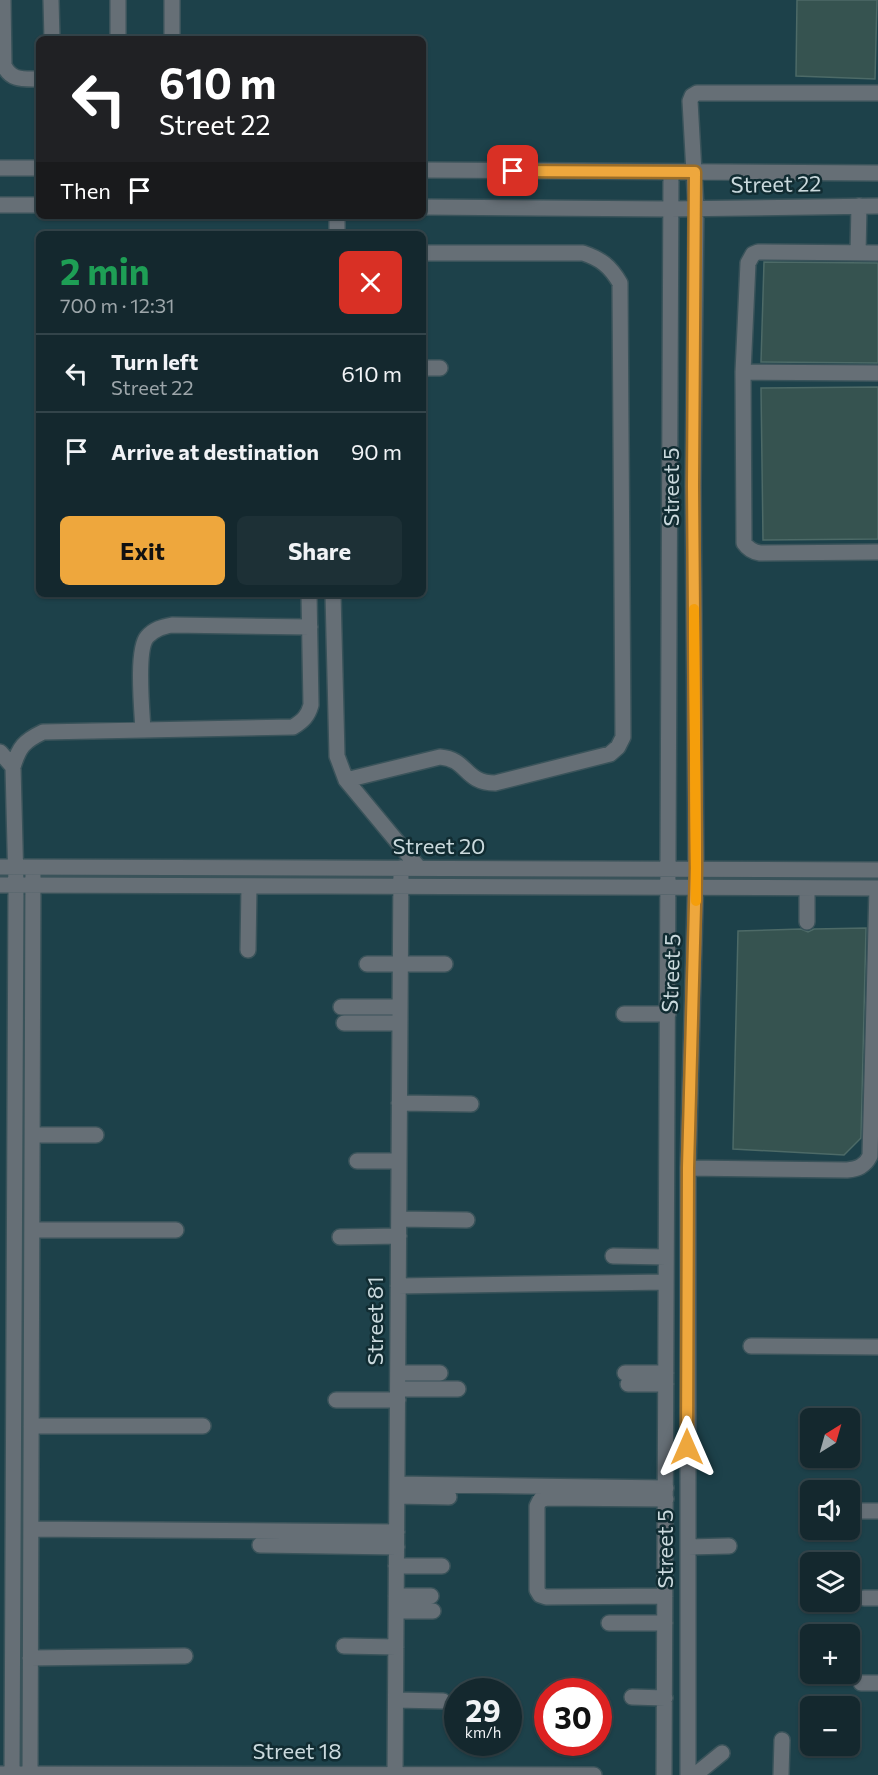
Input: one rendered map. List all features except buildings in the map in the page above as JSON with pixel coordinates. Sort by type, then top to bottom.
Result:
[{"type":"street","points":[[3,0],[6,70],[14,78],[36,79]]},
{"type":"street","points":[[51,0],[52,36]]},
{"type":"street","points":[[118,0],[118,36]]},
{"type":"street","points":[[172,0],[172,36]]},
{"type":"street","name":"Street 5","points":[[688,1775],[688,1168],[696,888],[693,486],[696,208],[690,101],[697,93],[878,93]]},
{"type":"street","points":[[0,168],[36,168]]},
{"type":"street","name":"Street 22","points":[[426,170],[878,173]]},
{"type":"street","name":"Street 5","points":[[664,1775],[671,172]]},
{"type":"street","points":[[0,205],[36,205]]},
{"type":"street","points":[[858,253],[859,206]]},
{"type":"street","name":"Street 22","points":[[426,207],[670,209],[878,206]]},
{"type":"street","points":[[878,253],[758,252],[753,254],[748,263],[743,372],[744,543],[755,553],[878,552]]},
{"type":"street","points":[[346,780],[440,757],[459,762],[473,779],[484,783],[495,783],[610,754],[618,747],[623,737],[620,283],[612,268],[599,258],[583,253],[426,253]]},
{"type":"street","points":[[426,368],[440,368]]},
{"type":"street","points":[[743,372],[878,373]]},
{"type":"street","points":[[6,767],[28,739],[43,732],[293,727],[302,722],[309,714],[312,705],[309,597]]},
{"type":"street","points":[[333,597],[337,756],[346,780],[418,868]]},
{"type":"street","points":[[142,730],[141,653],[145,638],[157,628],[172,625],[310,627]]},
{"type":"street","points":[[0,752],[6,767],[8,867],[6,1610],[8,1774]]},
{"type":"street","name":"Street 20","points":[[8,867],[878,870]]},
{"type":"street","points":[[30,1774],[33,868]]},
{"type":"street","name":"Street 81","points":[[395,1774],[401,868]]},
{"type":"street","name":"Street 20","points":[[8,885],[878,888]]},
{"type":"street","points":[[248,950],[249,886]]},
{"type":"street","points":[[807,888],[807,922]]},
{"type":"street","points":[[688,1168],[847,1170],[859,1168],[867,1161],[870,1156],[878,888]]},
{"type":"street","points":[[367,964],[445,964]]},
{"type":"street","points":[[340,1007],[400,1007]]},
{"type":"street","points":[[624,1014],[668,1014]]},
{"type":"street","points":[[344,1023],[400,1023]]},
{"type":"street","points":[[399,1103],[471,1104]]},
{"type":"street","points":[[32,1135],[96,1135]]},
{"type":"street","points":[[357,1161],[399,1161]]},
{"type":"street","points":[[7,1199],[32,1199]]},
{"type":"street","points":[[399,1219],[467,1220]]},
{"type":"street","points":[[32,1230],[176,1230]]},
{"type":"street","points":[[340,1237],[399,1236]]},
{"type":"street","points":[[613,1257],[666,1257]]},
{"type":"street","points":[[398,1286],[666,1282]]},
{"type":"street","points":[[751,1346],[878,1347]]},
{"type":"street","points":[[336,1400],[398,1387],[440,1373]]},
{"type":"street","points":[[626,1378],[666,1379]]},
{"type":"street","points":[[398,1387],[458,1389]]},
{"type":"street","points":[[31,1426],[203,1426]]},
{"type":"street","points":[[397,1490],[687,1494]]},
{"type":"street","points":[[397,1490],[449,1497]]},
{"type":"street","points":[[665,1596],[546,1597],[540,1595],[537,1590],[537,1506],[540,1500],[547,1498],[666,1494]]},
{"type":"street","points":[[860,1511],[878,1511]]},
{"type":"street","points":[[31,1529],[397,1539]]},
{"type":"street","points":[[260,1545],[397,1539]]},
{"type":"street","points":[[688,1547],[729,1546]]},
{"type":"street","points":[[396,1566],[442,1566]]},
{"type":"street","points":[[396,1603],[432,1604]]},
{"type":"street","points":[[609,1623],[665,1623]]},
{"type":"street","points":[[344,1646],[396,1647]]},
{"type":"street","points":[[30,1658],[185,1656]]},
{"type":"street","points":[[861,1683],[878,1683]]},
{"type":"street","points":[[632,1697],[665,1698]]},
{"type":"street","points":[[396,1700],[443,1701]]},
{"type":"street","points":[[781,1775],[782,1740]]},
{"type":"street","points":[[695,1775],[722,1753]]},
{"type":"street","name":"Street 18","points":[[8,1774],[594,1775]]},
{"type":"shaded area","points":[[0,0],[878,0],[878,1775],[0,1775]]},
{"type":"slow traffic","points":[[694,609],[696,901]]},
{"type":"route","points":[[513,171],[695,172],[693,486],[696,868],[688,1168],[687,1447]]}]
